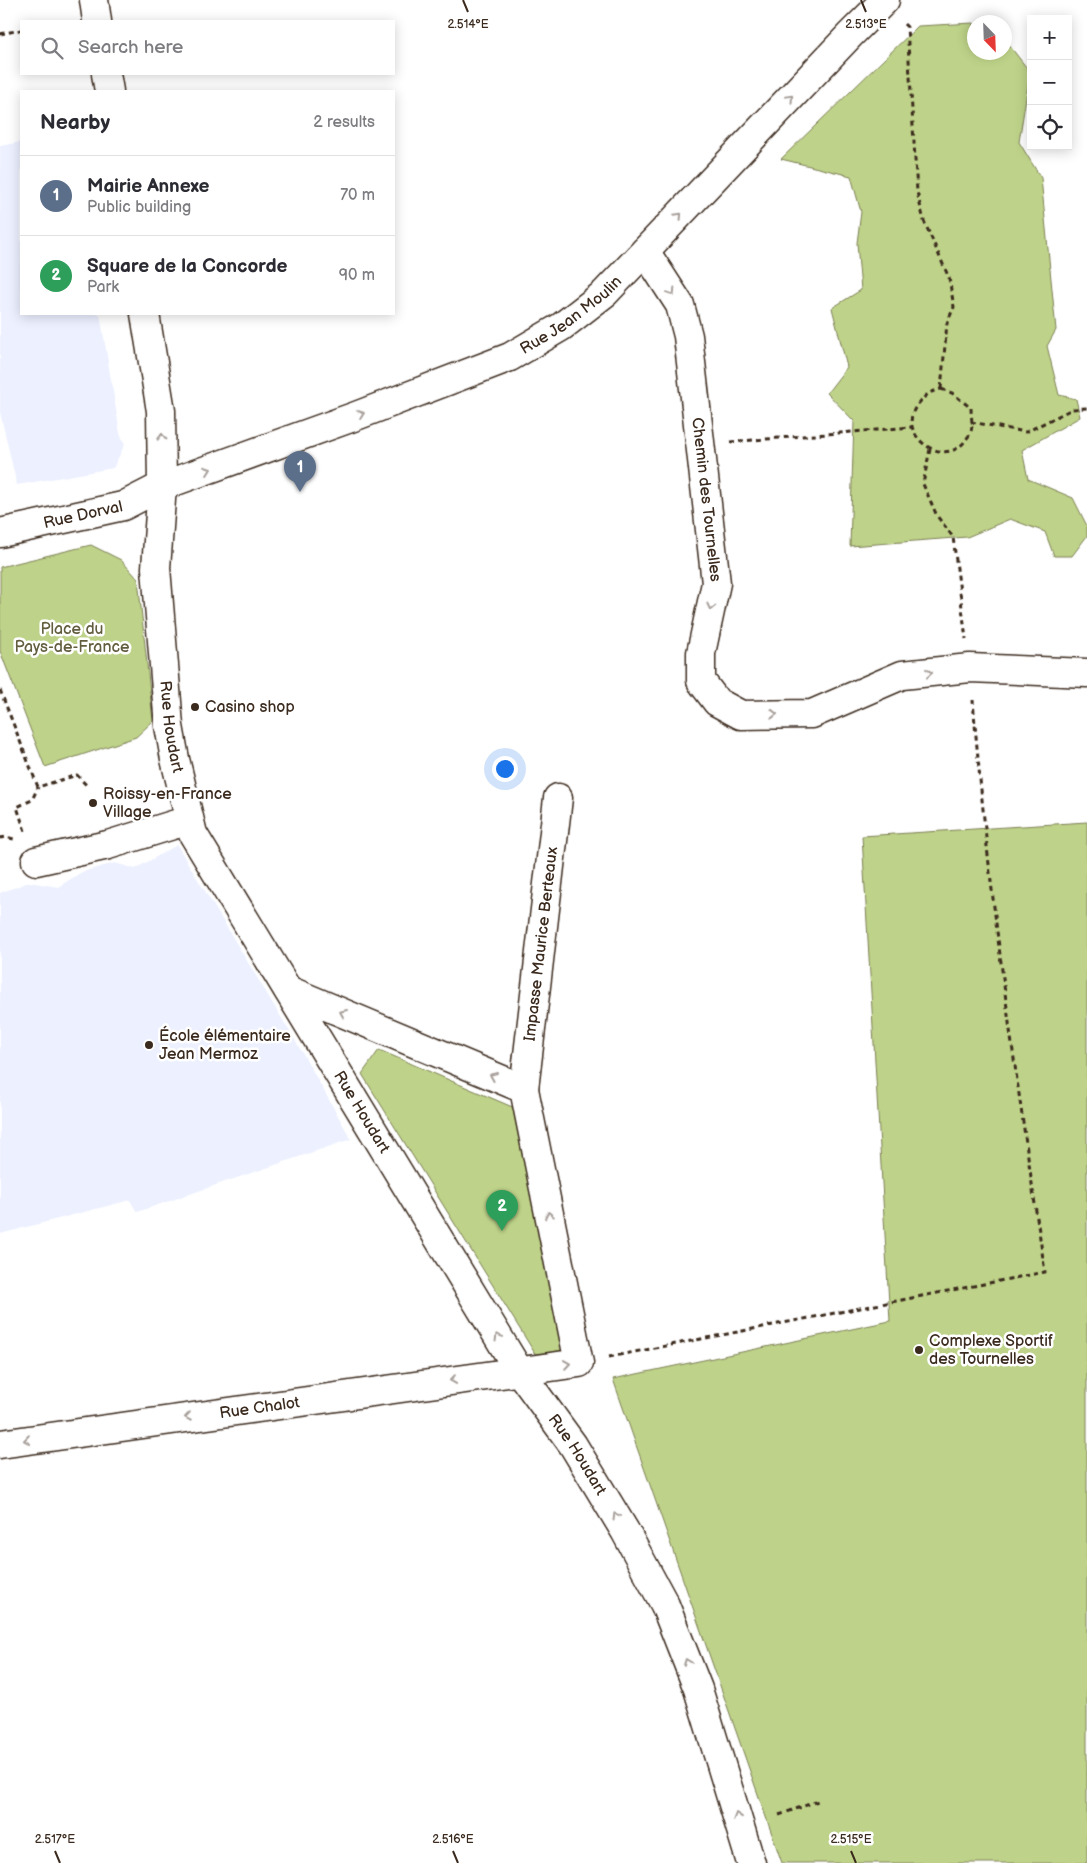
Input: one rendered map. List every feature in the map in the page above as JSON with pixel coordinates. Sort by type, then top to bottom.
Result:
[{"type":"street","points":[[94,0],[97,20]]},
{"type":"street","name":"Rue Jean Moulin","points":[[162,486],[356,416],[510,357],[561,327],[605,293],[646,252],[884,0]]},
{"type":"street","points":[[106,75],[109,90]]},
{"type":"street","name":"Chemin des Tournelles","points":[[646,252],[680,305],[688,336],[702,445],[716,583],[701,653],[701,681],[717,702],[741,715],[812,714],[902,676],[970,668],[1087,673]]},
{"type":"street","name":"Rue Houdart","points":[[145,315],[161,411],[162,486],[156,568],[169,726],[193,834],[519,1371],[573,1445],[625,1531],[665,1604],[698,1689],[751,1863]]},
{"type":"street","name":"Rue Dorval","points":[[0,533],[123,506],[162,486]]},
{"type":"street","name":"Impasse Maurice Berteaux","points":[[558,798],[524,1089],[579,1363]]},
{"type":"street","points":[[36,861],[108,845],[189,820]]},
{"type":"street","points":[[288,990],[524,1089]]},
{"type":"street","name":"Rue Chalot","points":[[0,1444],[579,1363]]},
{"type":"path","points":[[884,0],[907,28],[917,192],[924,221],[949,278],[954,307],[947,323],[941,389]]},
{"type":"path","points":[[0,34],[20,30]]},
{"type":"path","points":[[941,389],[952,393],[971,408],[971,422],[971,432],[963,444],[955,449],[943,452],[930,449],[914,433],[911,421],[913,409],[930,392],[941,389]]},
{"type":"path","points":[[971,422],[1026,432],[1072,409],[1087,408]]},
{"type":"path","points":[[702,445],[912,427]]},
{"type":"path","points":[[579,1363],[1045,1272],[1021,1108],[981,803],[970,668],[953,537],[937,516],[924,484],[930,449]]},
{"type":"path","points":[[0,690],[38,787],[32,800],[17,807],[36,861]]},
{"type":"path","points":[[38,787],[77,775],[88,787]]},
{"type":"path","points":[[779,1815],[818,1801]]},
{"type":"shaded area","points":[[20,142],[20,315],[100,315],[120,434],[125,444],[113,468],[17,485],[0,412],[0,146]]},
{"type":"shaded area","name":"École élémentaire Jean Mermoz","points":[[177,845],[302,1052],[351,1139],[137,1212],[130,1200],[0,1234],[0,893],[29,882],[58,887],[82,872],[115,863],[135,869]]},
{"type":"green space","points":[[967,23],[967,60],[1012,60],[1012,49],[1027,68],[1027,91],[1019,142],[1041,178],[1056,330],[1047,346],[1059,395],[1076,399],[1080,417],[1022,450],[1028,479],[1073,498],[1087,526],[1087,536],[1072,556],[1054,556],[1045,532],[1010,519],[967,537],[850,546],[854,421],[827,393],[847,367],[832,308],[861,290],[857,243],[861,212],[851,176],[781,159],[918,26]]},
{"type":"green space","name":"Place du Pays-de-France","points":[[91,545],[121,560],[138,579],[153,721],[136,737],[45,767],[0,651],[0,567]]},
{"type":"green space","name":"Complexe Sportif des Tournelles","points":[[1087,822],[1087,1863],[782,1863],[613,1379],[890,1321],[862,836]]},
{"type":"green space","points":[[379,1050],[517,1109],[571,1354],[536,1355],[362,1074]]},
{"type":"place","name":"Mairie Annexe","points":[[300,492]]},
{"type":"place","name":"Casino shop","points":[[195,707]]},
{"type":"place","name":"Roissy-en-France Village","points":[[93,803]]},
{"type":"place","name":"École élémentaire Jean Mermoz","points":[[149,1045]]},
{"type":"place","name":"Square de la Concorde","points":[[502,1231]]},
{"type":"place","name":"Complexe Sportif des Tournelles","points":[[919,1350]]}]
